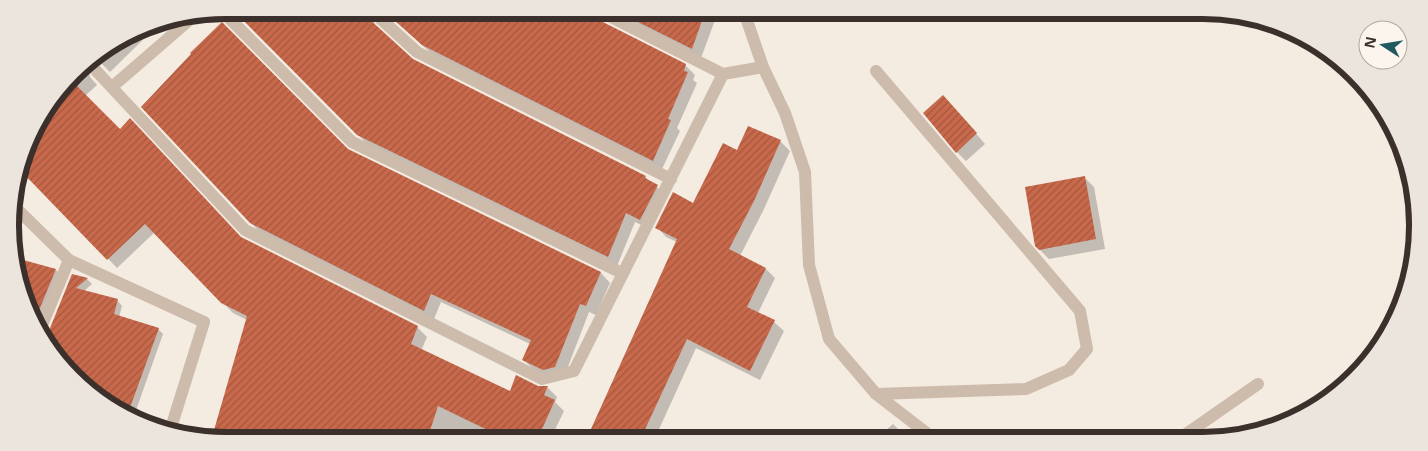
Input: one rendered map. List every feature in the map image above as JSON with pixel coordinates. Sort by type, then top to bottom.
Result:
[{"type":"street","points":[[230,19],[352,142],[622,273]]},
{"type":"street","points":[[381,19],[417,52],[671,179]]},
{"type":"street","points":[[615,19],[723,74],[763,67]]},
{"type":"street","points":[[746,19],[763,67],[785,112],[805,172],[809,265],[829,339],[876,394],[926,432]]},
{"type":"street","points":[[112,87],[186,23]]},
{"type":"street","points":[[93,67],[245,230],[542,380],[574,371],[723,74]]},
{"type":"street","points":[[876,71],[1080,311],[1087,349],[1070,370],[1026,389],[876,394]]},
{"type":"street","points":[[19,211],[69,260],[204,322],[172,425]]},
{"type":"street","points":[[43,323],[69,260]]},
{"type":"street","points":[[1189,432],[1258,384]]},
{"type":"building","points":[[242,19],[369,19],[413,59],[646,176],[645,178],[658,185],[640,220],[626,213],[608,257],[357,135]]},
{"type":"building","points":[[393,19],[597,19],[686,64],[684,71],[688,72],[668,119],[671,120],[653,161],[422,45]]},
{"type":"building","points":[[632,19],[703,19],[692,49]]},
{"type":"building","points":[[222,22],[348,149],[601,272],[586,306],[580,304],[555,367],[543,370],[522,360],[531,340],[431,294],[424,311],[250,223],[141,107],[190,53]]},
{"type":"building","points":[[75,84],[120,129],[130,118],[241,237],[418,326],[411,344],[510,391],[516,375],[538,386],[548,386],[544,395],[555,400],[541,432],[492,432],[438,406],[430,432],[213,432],[247,316],[221,303],[145,224],[107,260],[25,175],[34,146],[46,122]]},
{"type":"building","points":[[943,95],[977,133],[956,153],[923,113]]},
{"type":"building","points":[[748,126],[781,140],[754,201],[729,249],[766,268],[747,307],[775,320],[750,371],[687,339],[644,432],[598,432],[591,429],[677,239],[655,228],[673,192],[693,203],[723,143],[737,150]]},
{"type":"building","points":[[1085,176],[1096,239],[1039,250],[1035,246],[1025,187]]},
{"type":"building","points":[[22,260],[56,269],[38,313],[26,279]]},
{"type":"building","points":[[72,274],[88,278],[76,288],[118,299],[114,314],[159,328],[130,409],[100,390],[79,372],[48,332]]}]
